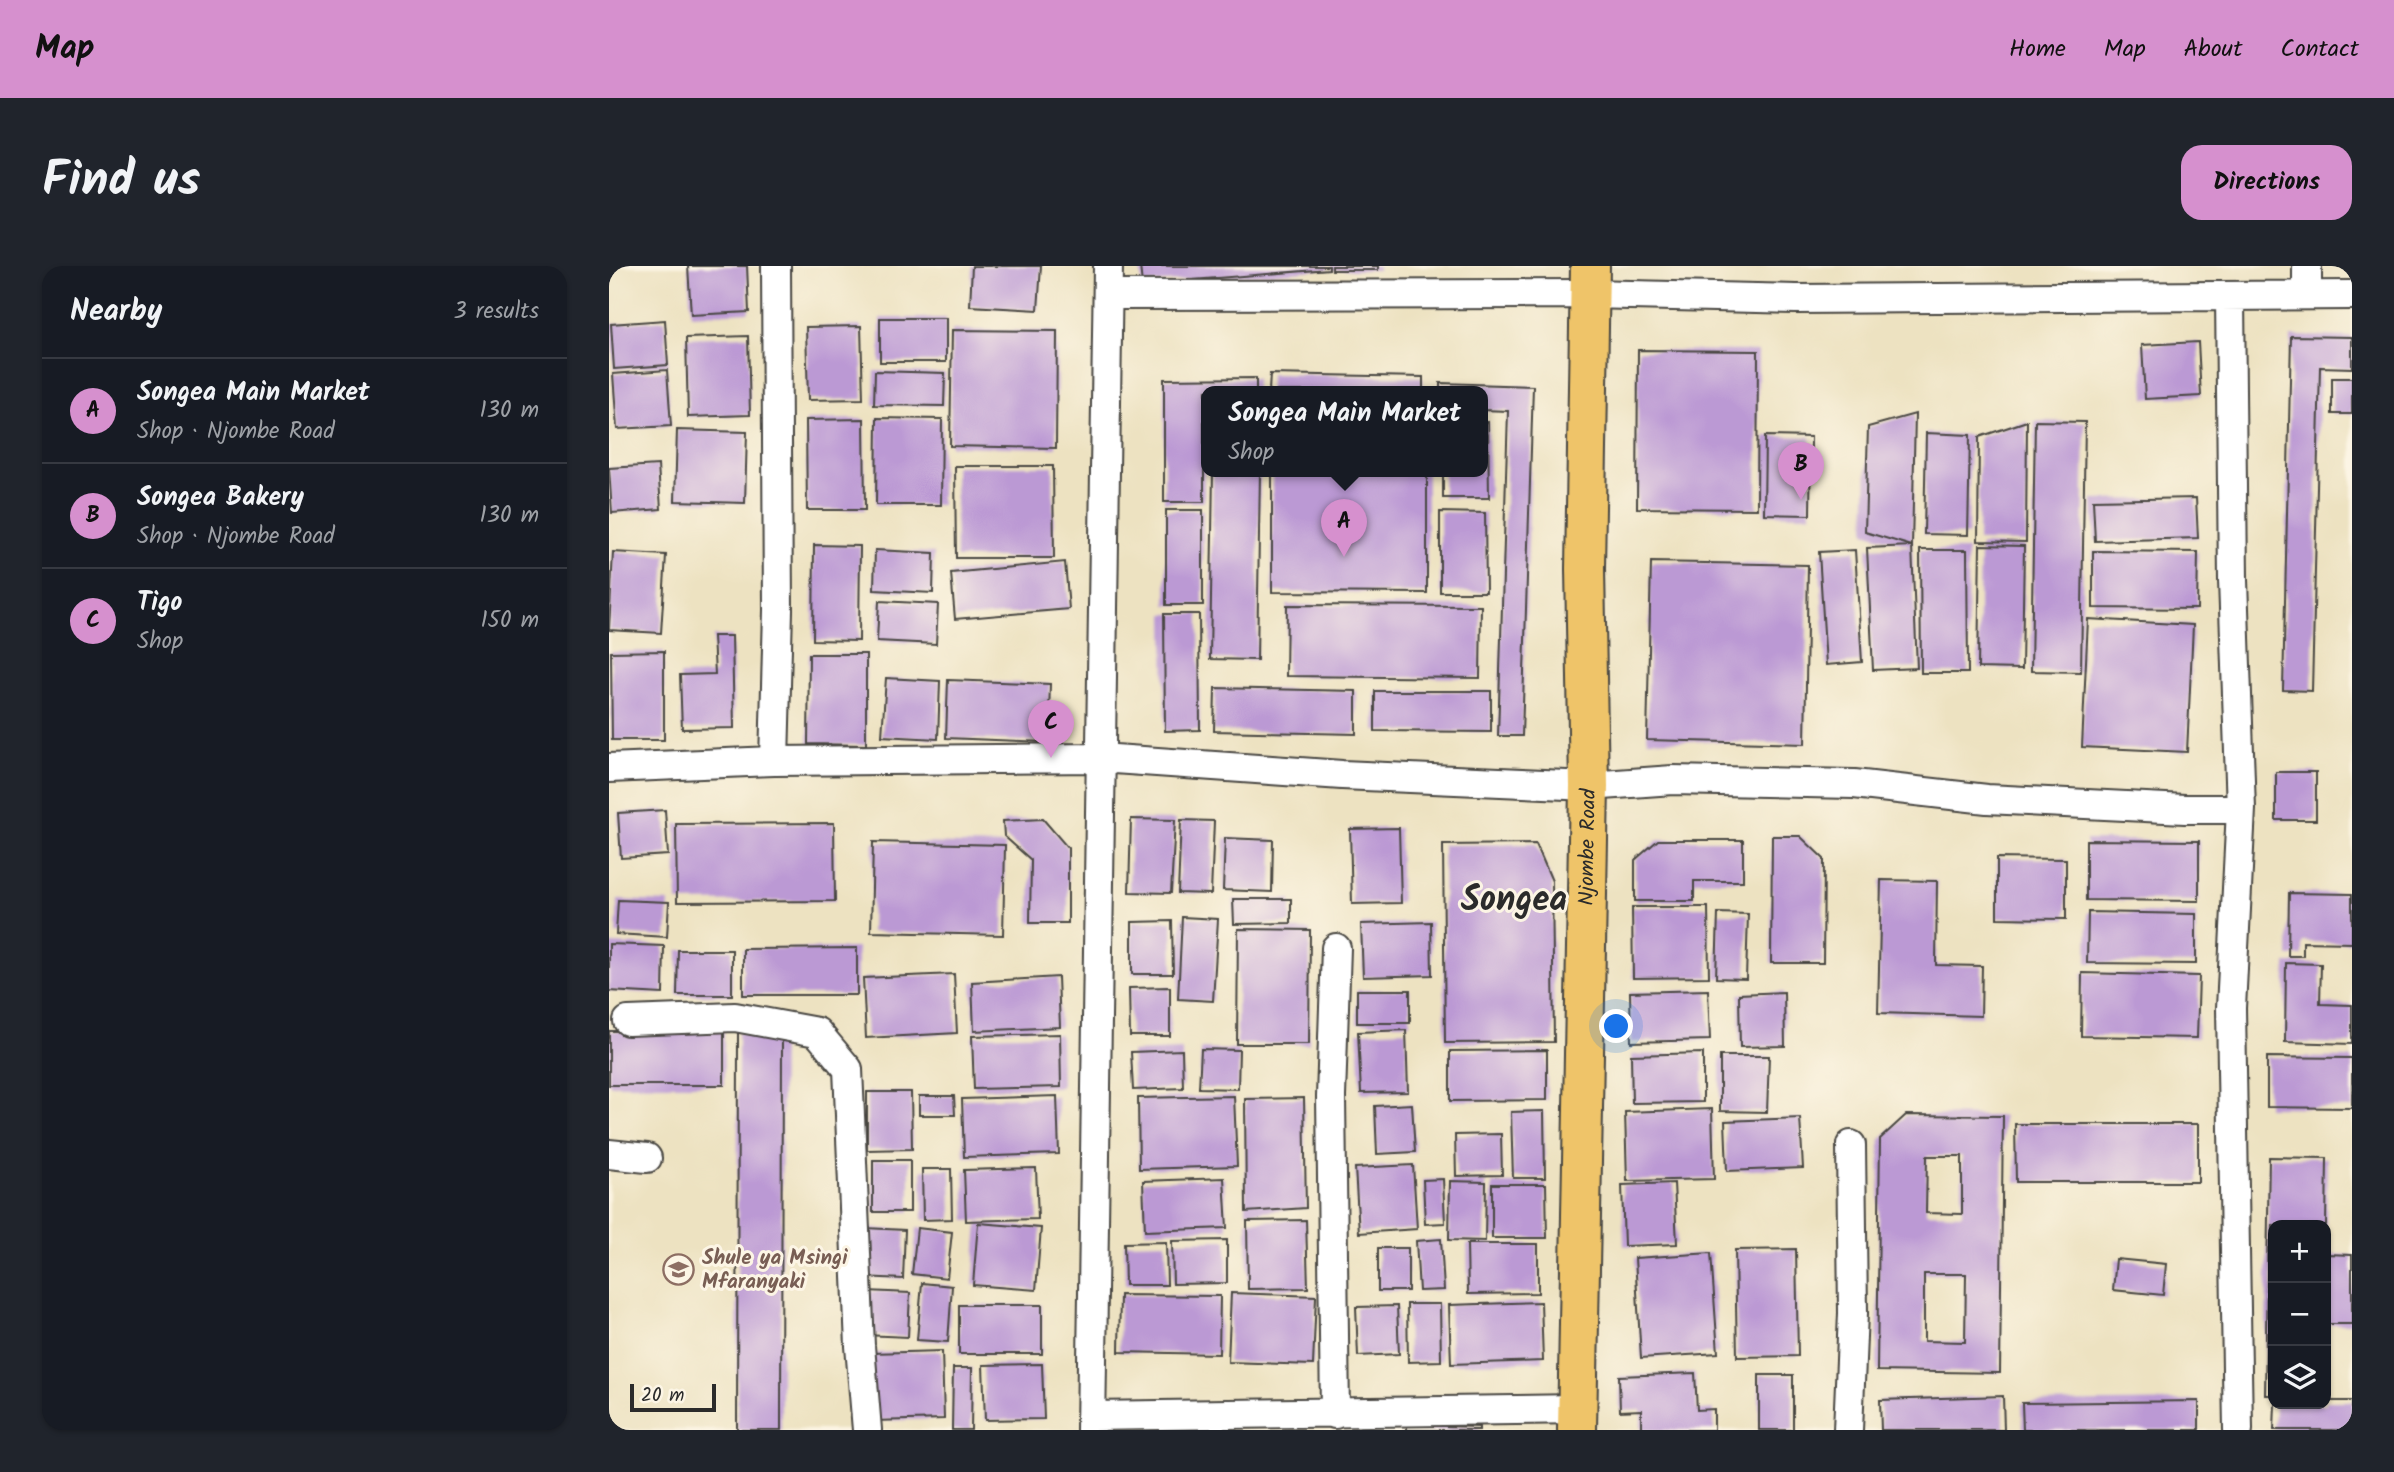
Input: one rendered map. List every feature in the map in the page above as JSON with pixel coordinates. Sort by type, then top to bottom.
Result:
[{"type":"highway","name":"Njombe Road","points":[[1577,1420],[1589,786],[1585,569],[1590,280]]},
{"type":"street","points":[[774,761],[778,610],[776,266]]},
{"type":"street","points":[[1108,266],[1091,1423],[1335,1414],[1577,1420]]},
{"type":"street","points":[[2307,266],[2307,294]]},
{"type":"street","points":[[1108,295],[1590,280],[1796,299],[2352,295]]},
{"type":"street","points":[[2229,296],[2232,580],[2241,809],[2231,1008],[2238,1430]]},
{"type":"street","points":[[609,768],[774,761],[1100,758],[1342,775],[1589,786],[1673,780],[1840,784],[1987,799],[2185,809],[2241,809]]},
{"type":"street","points":[[1335,1414],[1331,1097],[1336,948]]},
{"type":"street","points":[[628,1021],[735,1017],[817,1032],[848,1069],[860,1346],[867,1430]]},
{"type":"street","points":[[1849,1430],[1853,1312],[1851,1145]]},
{"type":"street","points":[[609,1154],[647,1158]]},
{"type":"building","points":[[688,266],[747,266],[749,312],[691,315]]},
{"type":"building","points":[[972,266],[1041,266],[1038,310],[970,306]]},
{"type":"building","points":[[1140,266],[1329,266],[1329,269],[1142,284]]},
{"type":"building","points":[[1332,266],[1378,266],[1378,270],[1332,270]]},
{"type":"building","points":[[880,318],[946,318],[946,362],[880,362]]},
{"type":"building","points":[[665,320],[668,365],[614,369],[611,324]]},
{"type":"building","points":[[861,326],[863,399],[808,400],[806,327]]},
{"type":"building","points":[[952,330],[1057,331],[1056,448],[950,446]]},
{"type":"building","points":[[748,336],[750,415],[688,417],[686,338]]},
{"type":"building","points":[[2291,336],[2352,337],[2352,368],[2320,367],[2312,691],[2283,690]]},
{"type":"building","points":[[2198,342],[2201,396],[2145,399],[2142,345]]},
{"type":"building","points":[[1638,350],[1758,351],[1757,509],[1637,508]]},
{"type":"building","points":[[667,370],[671,426],[617,429],[613,374]]},
{"type":"building","points":[[875,371],[945,373],[944,406],[874,405]]},
{"type":"building","points":[[1270,374],[1423,377],[1423,386],[1269,386]]},
{"type":"building","points":[[1256,378],[1256,386],[1201,386],[1201,477],[1204,477],[1204,502],[1164,502],[1164,379]]},
{"type":"building","points":[[2332,378],[2352,378],[2352,414],[2332,414]]},
{"type":"building","points":[[1440,383],[1533,386],[1522,736],[1498,736],[1508,411],[1488,410],[1488,386],[1440,386]]},
{"type":"building","points":[[1915,414],[1912,546],[1865,532],[1868,427]]},
{"type":"building","points":[[877,418],[942,419],[941,505],[876,505]]},
{"type":"building","points":[[864,419],[865,510],[807,510],[806,420]]},
{"type":"building","points":[[2027,421],[2026,542],[1978,541],[1979,437]]},
{"type":"building","points":[[2035,421],[2085,422],[2081,672],[2031,671]]},
{"type":"building","points":[[1488,422],[1489,498],[1443,498],[1443,477],[1488,477]]},
{"type":"building","points":[[677,430],[747,432],[745,503],[675,501]]},
{"type":"building","points":[[1926,433],[1970,435],[1968,535],[1924,534]]},
{"type":"building","points":[[1765,436],[1811,437],[1810,515],[1764,514]]},
{"type":"building","points":[[658,465],[661,509],[612,513],[609,468]]},
{"type":"building","points":[[955,466],[1053,466],[1054,558],[956,558]]},
{"type":"building","points":[[1213,477],[1260,477],[1257,660],[1210,659]]},
{"type":"building","points":[[1272,477],[1427,477],[1427,593],[1272,592]]},
{"type":"building","points":[[2196,498],[2198,538],[2095,541],[2093,500]]},
{"type":"building","points":[[1166,510],[1203,510],[1203,605],[1166,605]]},
{"type":"building","points":[[1440,512],[1485,513],[1486,592],[1440,592]]},
{"type":"building","points":[[814,545],[860,546],[859,641],[813,640]]},
{"type":"building","points":[[1980,545],[2024,546],[2022,669],[1978,668]]},
{"type":"building","points":[[1912,546],[1917,668],[1873,670],[1867,548]]},
{"type":"building","points":[[875,550],[934,553],[933,593],[874,590]]},
{"type":"building","points":[[1855,550],[1862,662],[1826,665],[1819,552]]},
{"type":"building","points":[[1920,550],[1967,550],[1968,673],[1921,673]]},
{"type":"building","points":[[2093,551],[2198,552],[2197,609],[2093,608]]},
{"type":"building","points":[[613,552],[666,555],[661,633],[609,630]]},
{"type":"building","points":[[1065,562],[1069,609],[955,619],[951,573]]},
{"type":"building","points":[[1651,562],[1808,565],[1805,744],[1647,740]]},
{"type":"building","points":[[879,601],[938,604],[936,644],[877,641]]},
{"type":"building","points":[[1287,605],[1481,606],[1480,678],[1286,676]]},
{"type":"building","points":[[1164,614],[1199,614],[1200,730],[1165,731]]},
{"type":"building","points":[[2088,619],[2193,625],[2187,752],[2082,747]]},
{"type":"building","points":[[713,636],[732,636],[734,728],[682,729],[680,675],[715,674]]},
{"type":"building","points":[[664,651],[664,740],[612,740],[611,652]]},
{"type":"building","points":[[809,654],[866,654],[866,745],[808,744]]},
{"type":"building","points":[[886,678],[940,681],[938,739],[882,736]]},
{"type":"building","points":[[948,680],[1050,684],[1048,742],[946,738]]},
{"type":"building","points":[[1215,688],[1356,691],[1356,734],[1214,731]]},
{"type":"building","points":[[1375,691],[1491,691],[1491,732],[1375,731]]},
{"type":"building","points":[[2276,772],[2316,772],[2316,820],[2276,820]]},
{"type":"building","points":[[665,810],[668,855],[621,858],[618,813]]},
{"type":"building","points":[[1043,819],[1068,848],[1068,923],[1030,923],[1031,860],[1004,836],[1003,821]]},
{"type":"building","points":[[1131,819],[1175,820],[1171,893],[1129,892]]},
{"type":"building","points":[[1181,820],[1214,821],[1211,894],[1178,893]]},
{"type":"building","points":[[834,823],[835,901],[677,902],[676,824]]},
{"type":"building","points":[[1399,828],[1401,903],[1352,904],[1350,829]]},
{"type":"building","points":[[1772,836],[1800,836],[1824,859],[1823,963],[1771,963]]},
{"type":"building","points":[[1225,838],[1273,840],[1272,892],[1223,890]]},
{"type":"building","points":[[1658,840],[1743,840],[1743,881],[1694,881],[1694,901],[1635,901],[1635,860]]},
{"type":"building","points":[[2086,840],[2199,841],[2199,901],[2086,900]]},
{"type":"building","points":[[873,842],[1005,845],[1003,935],[871,932]]},
{"type":"building","points":[[1536,844],[1552,881],[1554,1042],[1445,1043],[1443,845]]},
{"type":"building","points":[[1997,858],[2066,859],[2066,919],[1997,918]]},
{"type":"building","points":[[1881,880],[1937,881],[1936,965],[1982,966],[1981,1016],[1878,1013]]},
{"type":"building","points":[[2289,893],[2352,894],[2352,943],[2303,942],[2303,956],[2288,956]]},
{"type":"building","points":[[1233,899],[1291,899],[1291,923],[1234,924]]},
{"type":"building","points":[[618,900],[669,902],[667,937],[616,934]]},
{"type":"building","points":[[1632,907],[1708,907],[1709,977],[1633,978]]},
{"type":"building","points":[[2088,912],[2196,914],[2196,964],[2087,963]]},
{"type":"building","points":[[1718,913],[1748,914],[1746,979],[1716,978]]},
{"type":"building","points":[[1182,917],[1218,919],[1213,1001],[1178,999]]},
{"type":"building","points":[[1172,921],[1173,974],[1132,974],[1132,922]]},
{"type":"building","points":[[1431,922],[1432,975],[1363,977],[1361,924]]},
{"type":"building","points":[[1238,929],[1310,930],[1309,1044],[1237,1044]]},
{"type":"building","points":[[609,944],[664,946],[663,994],[609,991]]},
{"type":"building","points":[[857,948],[857,995],[743,995],[743,949]]},
{"type":"building","points":[[678,950],[732,950],[732,995],[677,995]]},
{"type":"building","points":[[2286,963],[2321,964],[2320,1004],[2352,1005],[2352,1044],[2285,1042]]},
{"type":"building","points":[[2082,973],[2199,976],[2197,1038],[2081,1036]]},
{"type":"building","points":[[954,974],[957,1033],[866,1038],[863,978]]},
{"type":"building","points":[[1058,977],[1060,1027],[974,1031],[972,982]]},
{"type":"building","points":[[1170,987],[1170,1036],[1130,1036],[1129,988]]},
{"type":"building","points":[[1357,990],[1410,990],[1410,1023],[1357,1023]]},
{"type":"building","points":[[1708,990],[1710,1040],[1631,1042],[1630,992]]},
{"type":"building","points":[[1784,992],[1785,1046],[1740,1047],[1739,994]]},
{"type":"building","points":[[1406,1030],[1408,1092],[1361,1093],[1358,1032]]},
{"type":"building","points":[[609,1031],[724,1031],[724,1085],[609,1085]]},
{"type":"building","points":[[738,1032],[782,1033],[781,1430],[737,1430]]},
{"type":"building","points":[[1060,1034],[1061,1087],[974,1089],[972,1036]]},
{"type":"building","points":[[1201,1049],[1239,1050],[1238,1089],[1199,1088]]},
{"type":"building","points":[[1182,1050],[1183,1088],[1133,1090],[1131,1052]]},
{"type":"building","points":[[1547,1050],[1547,1100],[1450,1101],[1450,1051]]},
{"type":"building","points":[[1703,1053],[1703,1102],[1632,1103],[1631,1055]]},
{"type":"building","points":[[1720,1056],[1769,1056],[1767,1112],[1720,1111]]},
{"type":"building","points":[[2267,1057],[2352,1058],[2352,1108],[2267,1107]]},
{"type":"building","points":[[867,1092],[911,1092],[912,1149],[867,1150]]},
{"type":"building","points":[[919,1096],[954,1096],[955,1115],[919,1115]]},
{"type":"building","points":[[1057,1096],[1059,1154],[964,1157],[962,1099]]},
{"type":"building","points":[[1234,1096],[1237,1166],[1139,1169],[1138,1098]]},
{"type":"building","points":[[1304,1098],[1306,1208],[1246,1212],[1245,1099]]},
{"type":"building","points":[[1412,1104],[1415,1152],[1377,1154],[1375,1106]]},
{"type":"building","points":[[1712,1109],[1714,1179],[1627,1181],[1625,1112]]},
{"type":"building","points":[[1544,1111],[1545,1178],[1513,1178],[1511,1112]]},
{"type":"building","points":[[1906,1115],[2003,1116],[2000,1373],[1877,1371],[1880,1139]],"holes":[[[1927,1156],[1962,1156],[1962,1214],[1926,1213]],[[1924,1274],[1966,1274],[1965,1342],[1924,1341]]]},
{"type":"building","points":[[1800,1118],[1803,1168],[1727,1171],[1725,1121]]},
{"type":"building","points":[[2015,1124],[2198,1124],[2198,1182],[2016,1182]]},
{"type":"building","points":[[1501,1134],[1502,1175],[1456,1176],[1455,1135]]},
{"type":"building","points":[[2269,1157],[2327,1158],[2326,1220],[2268,1220],[2268,1395],[2265,1395]]},
{"type":"building","points":[[873,1160],[910,1160],[910,1212],[873,1212]]},
{"type":"building","points":[[1413,1165],[1417,1229],[1359,1233],[1355,1168]]},
{"type":"building","points":[[1036,1168],[1038,1219],[966,1221],[964,1170]]},
{"type":"building","points":[[922,1169],[951,1169],[952,1219],[923,1220]]},
{"type":"building","points":[[1224,1178],[1227,1228],[1145,1231],[1143,1181]]},
{"type":"building","points":[[1443,1179],[1445,1223],[1425,1224],[1423,1180]]},
{"type":"building","points":[[1450,1181],[1486,1182],[1485,1241],[1449,1240]]},
{"type":"building","points":[[1674,1183],[1677,1244],[1624,1246],[1622,1185]]},
{"type":"building","points":[[1492,1184],[1546,1184],[1547,1238],[1492,1238]]},
{"type":"building","points":[[1306,1220],[1308,1288],[1248,1289],[1247,1221]]},
{"type":"building","points":[[978,1223],[1041,1228],[1036,1290],[973,1285]]},
{"type":"building","points":[[865,1228],[905,1230],[903,1279],[863,1277]]},
{"type":"building","points":[[917,1228],[952,1232],[947,1278],[912,1274]]},
{"type":"building","points":[[1441,1239],[1444,1290],[1419,1291],[1416,1241]]},
{"type":"building","points":[[1227,1240],[1227,1283],[1173,1284],[1172,1241]]},
{"type":"building","points":[[1166,1242],[1167,1285],[1125,1285],[1124,1243]]},
{"type":"building","points":[[1467,1244],[1538,1244],[1538,1293],[1468,1294]]},
{"type":"building","points":[[1378,1248],[1408,1248],[1408,1291],[1378,1291]]},
{"type":"building","points":[[1796,1249],[1798,1356],[1737,1357],[1735,1250]]},
{"type":"building","points":[[1711,1253],[1718,1353],[1641,1358],[1635,1258]]},
{"type":"building","points":[[2331,1254],[2352,1255],[2352,1324],[2331,1324]]},
{"type":"building","points":[[2116,1259],[2166,1264],[2163,1295],[2113,1290]]},
{"type":"building","points":[[922,1283],[952,1286],[948,1342],[917,1340]]},
{"type":"building","points":[[867,1291],[910,1293],[908,1337],[864,1335]]},
{"type":"building","points":[[1231,1293],[1316,1296],[1313,1365],[1228,1362]]},
{"type":"building","points":[[1120,1295],[1220,1296],[1219,1354],[1119,1352]]},
{"type":"building","points":[[1541,1302],[1543,1361],[1451,1364],[1449,1305]]},
{"type":"building","points":[[1407,1304],[1440,1304],[1441,1361],[1408,1362]]},
{"type":"building","points":[[959,1305],[1042,1305],[1042,1354],[959,1354]]},
{"type":"building","points":[[1397,1306],[1399,1354],[1358,1356],[1356,1307]]},
{"type":"building","points":[[942,1351],[944,1419],[873,1421],[871,1353]]},
{"type":"building","points":[[1042,1364],[1044,1419],[985,1420],[983,1365]]},
{"type":"building","points":[[953,1368],[972,1368],[971,1430],[952,1430]]},
{"type":"building","points":[[1695,1373],[1697,1410],[1714,1409],[1714,1430],[1641,1430],[1641,1410],[1620,1411],[1619,1376]]},
{"type":"building","points":[[1759,1375],[1793,1375],[1793,1430],[1759,1430]]},
{"type":"building","points":[[2003,1396],[2004,1430],[1881,1430],[1880,1400]]},
{"type":"building","points":[[2199,1401],[2199,1430],[2023,1430],[2022,1403]]},
{"type":"building","points":[[2331,1401],[2352,1401],[2352,1430],[2274,1430],[2275,1409],[2331,1409]]},
{"type":"building","points":[[1407,1425],[1479,1427],[1479,1430],[1407,1430]]},
{"type":"place","name":"Songea Bakery","points":[[1801,500]]},
{"type":"place","name":"Songea Main Market","points":[[1344,557]]},
{"type":"place","name":"Tigo","points":[[1051,758]]},
{"type":"place","name":"Shule ya Msingi Mfaranyaki","points":[[679,1270]]},
{"type":"district","name":"Songea","points":[[1514,901]]}]
